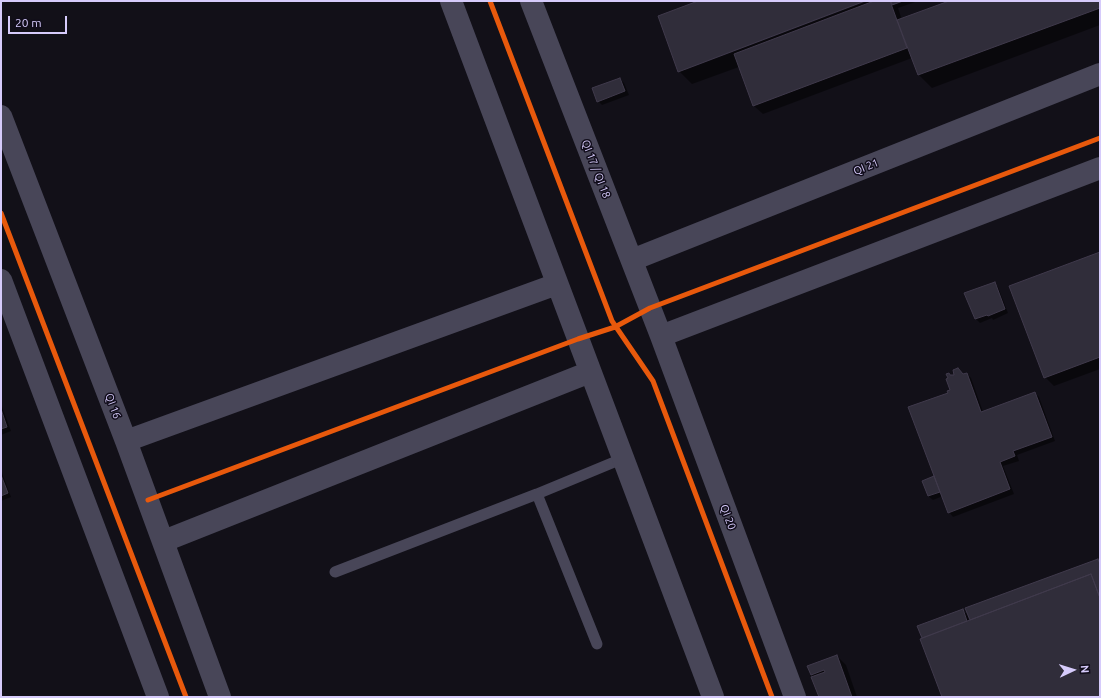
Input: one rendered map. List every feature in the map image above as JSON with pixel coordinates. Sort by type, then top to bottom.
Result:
[{"type":"street","points":[[451,1],[713,697]]},
{"type":"street","name":"QI 17 / QI 18","points":[[531,1],[661,336]]},
{"type":"street","name":"QI 21","points":[[632,260],[1100,74]]},
{"type":"street","name":"QI 16","points":[[1,116],[164,541],[220,697]]},
{"type":"street","points":[[661,336],[1100,168]]},
{"type":"street","points":[[1,280],[158,697]]},
{"type":"street","points":[[126,441],[557,284]]},
{"type":"street","name":"QI 20","points":[[661,336],[795,697]]},
{"type":"street","points":[[164,541],[590,372]]},
{"type":"lane","points":[[335,572],[537,494],[624,458]]},
{"type":"lane","points":[[537,494],[597,644]]},
{"type":"building","points":[[698,1],[865,1],[678,72],[658,16]]},
{"type":"building","points":[[874,1],[890,1],[907,48],[753,106],[734,54]]},
{"type":"building","points":[[891,1],[903,1],[892,5]]},
{"type":"building","points":[[949,1],[1100,1],[1100,8],[918,75],[897,20]]},
{"type":"building","points":[[620,78],[625,91],[597,102],[592,88]]},
{"type":"building","points":[[1100,252],[1100,357],[1044,378],[1009,286]]},
{"type":"building","points":[[995,282],[1005,309],[988,316],[975,319],[964,293]]},
{"type":"building","points":[[958,368],[963,374],[967,373],[981,412],[1035,392],[1052,437],[1013,451],[1015,456],[1000,462],[1010,489],[948,513],[908,407],[948,393],[947,391],[950,390],[946,379],[948,378],[946,374],[949,373],[950,375],[954,375],[953,370]]},
{"type":"building","points":[[1,409],[7,427],[1,429]]},
{"type":"building","points":[[1,475],[8,493],[1,496]]},
{"type":"building","points":[[934,476],[940,492],[928,496],[922,481]]},
{"type":"building","points":[[1098,559],[1100,564],[1100,598],[1091,574],[970,620],[965,608]]},
{"type":"building","points":[[1091,574],[1100,598],[1100,697],[942,697],[920,639]]},
{"type":"building","points":[[963,609],[967,621],[922,638],[917,626]]},
{"type":"building","points":[[837,655],[852,697],[819,697],[811,677],[825,672],[824,670],[811,675],[807,666]]},
{"type":"cycle path","points":[[490,1],[612,321],[653,381],[772,697]]},
{"type":"cycle path","points":[[148,500],[578,339],[615,327],[650,308],[1100,138]]},
{"type":"cycle path","points":[[1,213],[186,697]]}]
